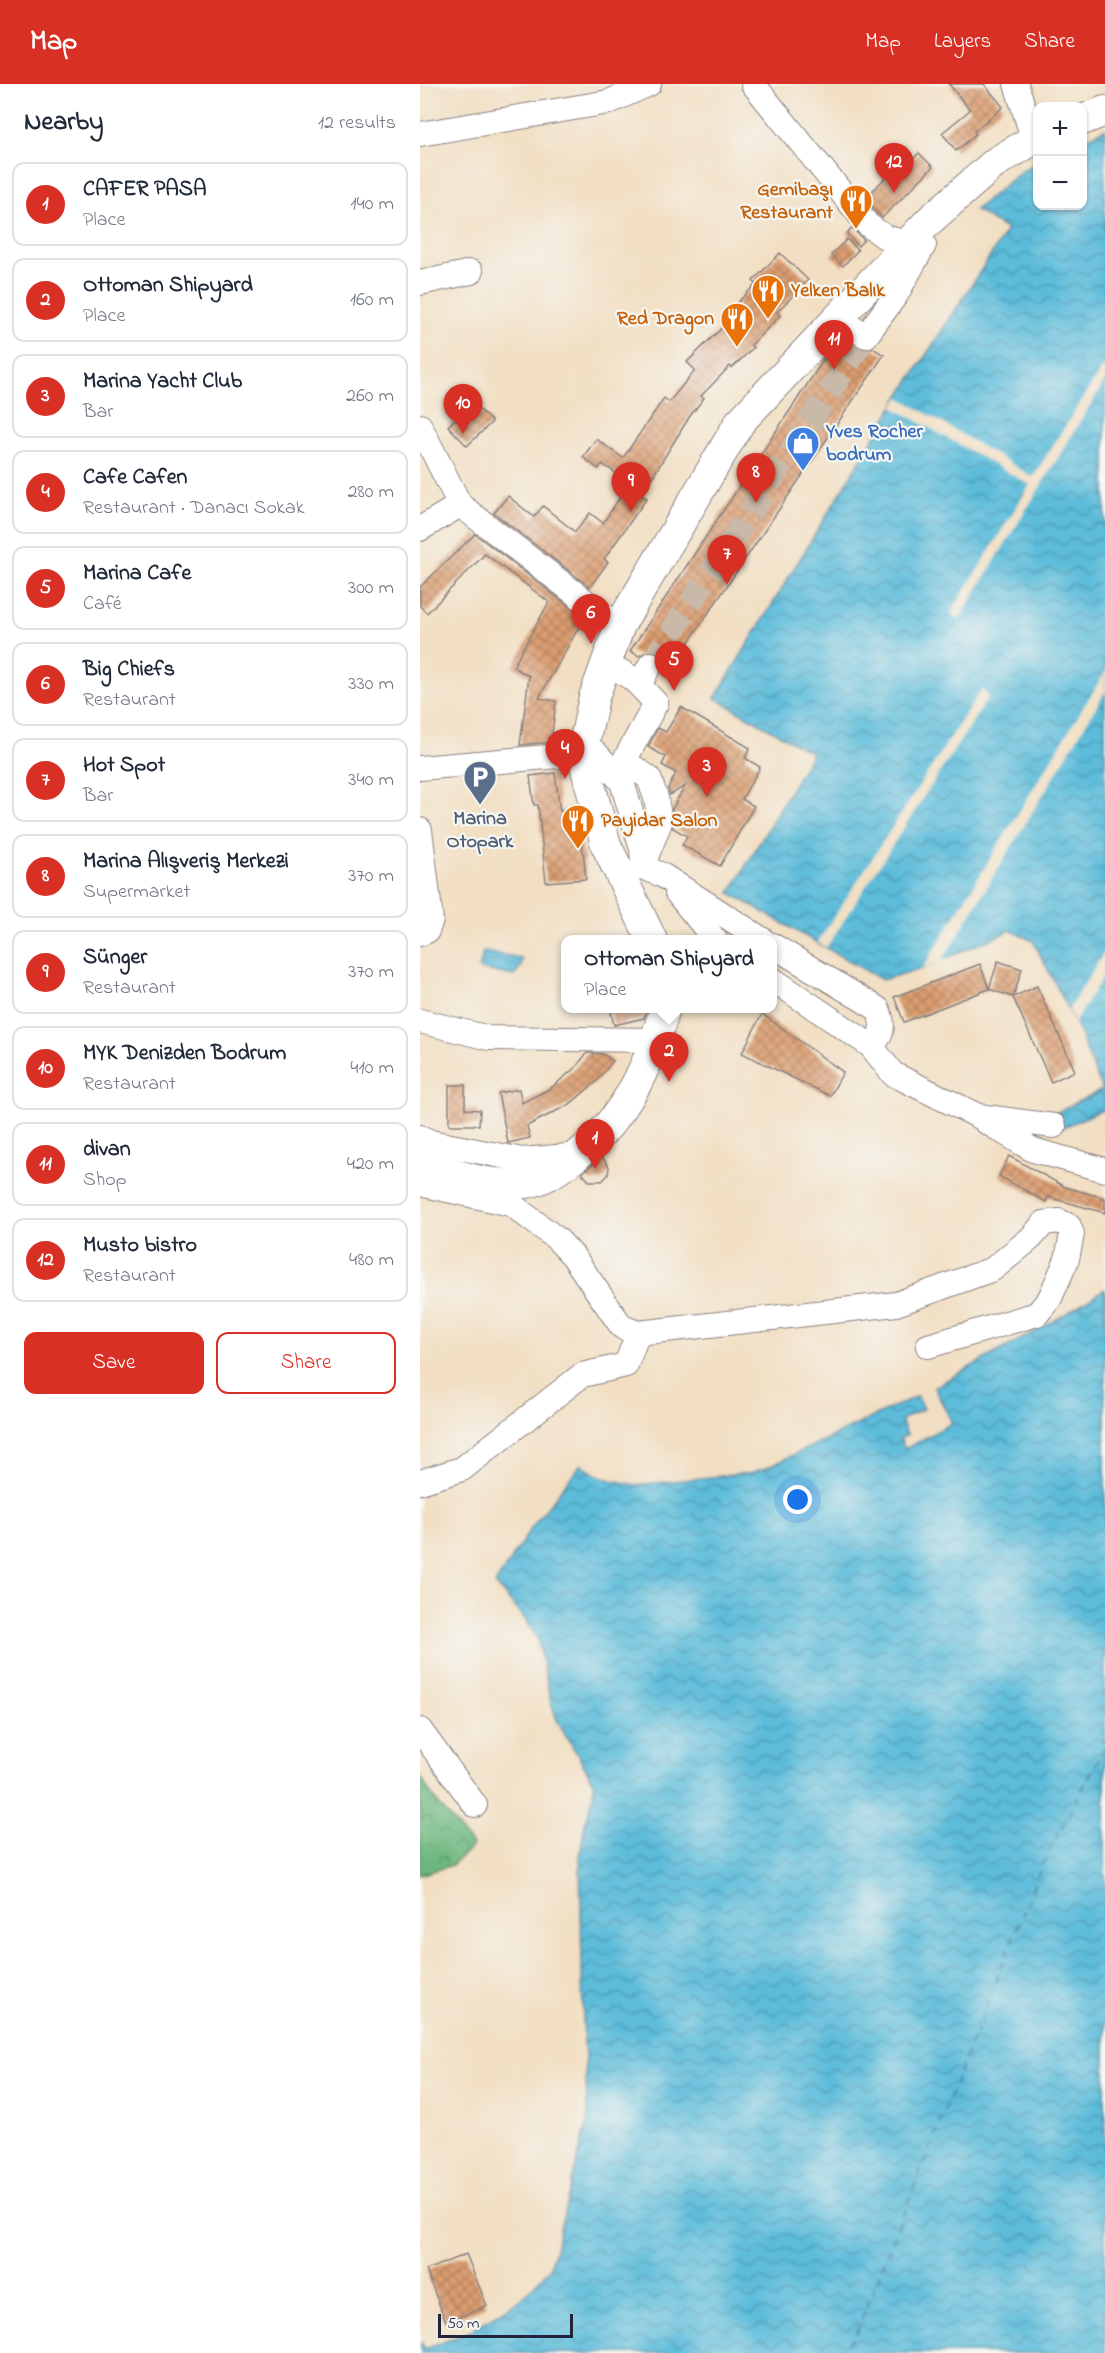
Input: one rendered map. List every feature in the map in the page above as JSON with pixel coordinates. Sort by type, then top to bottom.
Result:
[{"type":"main road","points":[[1087,118],[1105,111]]},
{"type":"main road","points":[[651,935],[642,871],[606,845],[583,753],[594,697],[620,625],[740,422],[996,162],[1033,139]]},
{"type":"main road","points":[[420,1162],[458,1176],[506,1184],[529,1183],[550,1175],[579,1155],[623,1109],[644,1070],[664,1013]]},
{"type":"street","points":[[420,134],[609,102],[650,84]]},
{"type":"street","points":[[753,84],[868,225],[885,237],[915,244],[896,295],[866,336],[843,322]]},
{"type":"street","points":[[1016,84],[1033,132]]},
{"type":"street","points":[[420,283],[471,272]]},
{"type":"street","points":[[420,426],[460,505],[602,614],[620,625]]},
{"type":"street","points":[[420,529],[460,505]]},
{"type":"street","points":[[634,680],[644,676],[651,664]]},
{"type":"street","points":[[614,666],[634,680],[656,703],[624,761],[650,778],[660,822],[642,871]]},
{"type":"street","points":[[420,768],[583,753]]},
{"type":"street","points":[[420,830],[431,920],[427,931],[420,934]]},
{"type":"street","points":[[642,871],[711,935]]},
{"type":"street","points":[[642,871],[756,935]]},
{"type":"street","points":[[777,948],[878,1009],[884,1022],[879,1039],[871,1046]]},
{"type":"street","points":[[777,982],[871,1046],[893,1074],[978,1116],[1033,1150],[1105,1170]]},
{"type":"street","points":[[420,1021],[489,1038],[656,1040]]},
{"type":"street","points":[[978,1116],[1054,1126]]},
{"type":"street","points":[[420,1137],[431,1142],[522,1160],[579,1155]]},
{"type":"street","points":[[420,1184],[512,1204],[557,1239],[573,1256],[622,1328],[638,1333],[896,1304],[993,1269],[1031,1238],[1044,1223],[1059,1221],[1069,1226],[1072,1234],[1068,1259],[1050,1298],[1037,1314],[928,1347]]},
{"type":"street","points":[[420,1482],[462,1469],[582,1375],[626,1365],[638,1333]]},
{"type":"street","points":[[420,1730],[475,1805]]},
{"type":"green space","points":[[420,1776],[433,1797],[473,1846],[452,1865],[420,1875]]},
{"type":"water","points":[[1105,129],[1105,1109],[1061,1128],[1055,1113],[1102,1090],[1075,1022],[1033,941],[1011,930],[923,968],[882,980],[730,893],[812,753],[715,698],[899,397],[1007,230],[975,210],[1023,170],[1033,165],[1033,210],[1087,210],[1087,138]]},
{"type":"water","points":[[483,952],[522,958],[521,966],[514,976],[479,969]]},
{"type":"water","points":[[1105,1289],[1105,2353],[420,2353],[420,2341],[424,2350],[468,2332],[519,2301],[550,2268],[588,2119],[583,2021],[580,1858],[584,1828],[593,1797],[593,1781],[557,1720],[551,1703],[538,1640],[526,1620],[495,1584],[532,1527],[581,1464],[595,1474],[636,1485],[749,1473],[766,1468],[917,1396],[923,1409],[901,1420],[907,1435],[900,1439],[905,1449],[952,1423],[934,1387],[1054,1321]]},
{"type":"pier","points":[[1105,364],[1105,381],[959,619],[951,613],[1030,485],[893,407],[899,397],[1033,477]]},
{"type":"pier","points":[[1105,672],[1105,692],[942,961],[923,968]]},
{"type":"pier","points":[[982,689],[989,696],[826,948],[818,942]]},
{"type":"pier","points":[[1105,951],[1105,973],[1075,1022],[1069,1009]]},
{"type":"building","points":[[949,84],[984,84],[1003,107],[974,131],[976,134],[956,151],[942,133],[970,110]]},
{"type":"building","points":[[919,153],[933,167],[882,218],[865,198],[893,170],[897,175]]},
{"type":"building","points":[[852,228],[864,240],[858,246],[847,234]]},
{"type":"building","points":[[847,239],[858,250],[843,266],[831,255]]},
{"type":"building","points":[[780,253],[808,280],[777,312],[780,316],[751,345],[753,348],[732,368],[730,366],[701,396],[704,398],[690,416],[641,495],[647,498],[604,559],[608,562],[590,587],[494,513],[508,496],[534,517],[543,506],[575,532],[590,513],[603,523],[630,482],[602,464],[598,469],[583,457],[596,439],[623,458],[664,398],[669,402],[695,370],[687,362],[741,309],[736,304],[756,284],[753,281]]},
{"type":"building","points":[[842,338],[859,348],[866,350],[873,348],[884,355],[667,674],[663,671],[665,663],[659,652],[650,650],[639,656],[630,651],[826,356]]},
{"type":"building","points":[[473,403],[492,422],[467,446],[448,426]]},
{"type":"building","points":[[475,534],[584,618],[539,698],[556,701],[551,742],[520,745],[529,676],[513,667],[549,602],[485,554],[427,613],[420,606],[420,587]]},
{"type":"building","points":[[681,707],[750,748],[745,758],[760,767],[742,799],[754,806],[720,866],[682,845],[687,836],[673,828],[672,809],[685,786],[670,795],[668,788],[676,773],[662,765],[666,757],[648,747],[658,728],[666,732]]},
{"type":"building","points":[[555,773],[560,811],[569,810],[573,841],[582,840],[586,879],[546,882],[538,805],[534,805],[530,776]]},
{"type":"building","points":[[998,961],[1022,969],[1013,997],[989,989]]},
{"type":"building","points":[[980,964],[989,989],[904,1022],[894,997]]},
{"type":"building","points":[[1037,986],[1075,1071],[1051,1082],[1013,997]]},
{"type":"building","points":[[611,1013],[646,1013],[644,1018],[614,1025]]},
{"type":"building","points":[[762,1014],[843,1072],[830,1096],[742,1053]]},
{"type":"building","points":[[587,1053],[603,1054],[613,1061],[596,1082],[570,1104],[527,1126],[530,1138],[508,1143],[498,1093],[519,1089],[522,1103],[551,1088],[576,1067]]},
{"type":"building","points":[[449,1085],[465,1085],[465,1109],[480,1110],[479,1125],[449,1125]]},
{"type":"building","points":[[1009,1156],[1065,1187],[1105,1198],[1105,1213],[1048,1197],[1046,1202],[999,1176]]},
{"type":"building","points":[[602,1157],[609,1167],[608,1175],[602,1181],[589,1181],[582,1173]]},
{"type":"building","points":[[466,2254],[487,2306],[446,2322],[426,2270]]},
{"type":"ferry route","points":[[837,2353],[855,2336],[1042,1865],[1105,1747]]},
{"type":"tunnel","points":[[651,664],[866,336]]},
{"type":"place","name":"Musto bistro","points":[[894,193]]},
{"type":"place","name":"Gemibaşı Restaurant","points":[[856,230]]},
{"type":"place","name":"Yelken Balık","points":[[768,320]]},
{"type":"place","name":"Red Dragon","points":[[737,348]]},
{"type":"place","name":"divan","points":[[834,370]]},
{"type":"place","name":"MYK Denizden Bodrum","points":[[463,434]]},
{"type":"place","name":"Yves Rocher bodrum","points":[[803,472]]},
{"type":"place","name":"Marina Alışveriş Merkezi","points":[[756,503]]},
{"type":"place","name":"Sünger","points":[[631,512]]},
{"type":"place","name":"Hot Spot","points":[[727,585]]},
{"type":"place","name":"Big Chiefs","points":[[591,644]]},
{"type":"place","name":"Marina Cafe","points":[[674,691]]},
{"type":"place","name":"Cafe Cafen","points":[[565,779]]},
{"type":"place","name":"Marina Yacht Club","points":[[707,797]]},
{"type":"place","name":"Marina Otopark","points":[[480,806]]},
{"type":"place","name":"Payidar Salon","points":[[578,850]]},
{"type":"place","name":"Ottoman Shipyard","points":[[669,1082]]},
{"type":"place","name":"CAFER PASA","points":[[595,1169]]}]
